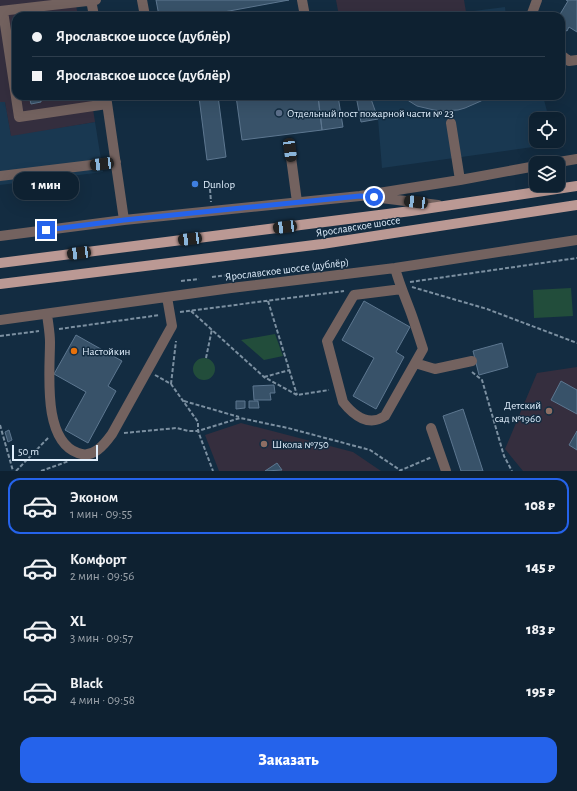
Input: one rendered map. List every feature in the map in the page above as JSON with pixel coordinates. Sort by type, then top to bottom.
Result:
[{"type":"main road","name":"Ярославское шоссе","points":[[0,263],[444,206],[577,186]]},
{"type":"main road","name":"Ярославское шоссе","points":[[0,284],[322,244],[577,205]]},
{"type":"street","points":[[12,76],[1,11],[93,0],[94,12]]},
{"type":"street","points":[[142,0],[144,12]]},
{"type":"street","points":[[302,0],[304,12]]},
{"type":"street","points":[[532,12],[537,0]]},
{"type":"street","points":[[565,58],[569,60],[577,60]]},
{"type":"street","points":[[16,100],[19,117],[107,100],[124,220]]},
{"type":"street","points":[[451,123],[460,180]]},
{"type":"street","points":[[290,150],[297,202]]},
{"type":"street","points":[[565,161],[577,159]]},
{"type":"street","points":[[0,176],[116,162]]},
{"type":"street","points":[[0,236],[124,220],[360,196],[529,167]]},
{"type":"street","points":[[360,196],[444,206]]},
{"type":"street","name":"Ярославское шоссе (дублёр)","points":[[0,320],[231,288],[395,268],[577,240]]},
{"type":"street","points":[[395,268],[423,349],[385,416],[378,421],[370,421],[359,417],[350,410],[344,402],[327,341],[354,295],[400,286]]},
{"type":"street","points":[[47,314],[49,330],[50,393],[56,430],[64,444],[72,451],[83,455],[94,453],[104,445],[112,434],[172,326],[167,297]]},
{"type":"street","points":[[415,362],[435,369],[472,361]]},
{"type":"street","points":[[431,428],[446,471]]},
{"type":"path","points":[[212,277],[229,275]]},
{"type":"path","points":[[181,281],[199,279]]},
{"type":"path","points":[[400,286],[444,295],[487,309],[577,343]]},
{"type":"path","points":[[268,301],[297,395]]},
{"type":"path","points":[[191,311],[264,376],[297,395],[340,388]]},
{"type":"path","points":[[0,336],[170,314]]},
{"type":"path","points":[[206,358],[212,330]]},
{"type":"path","points":[[171,384],[176,337]]},
{"type":"path","points":[[264,376],[290,370]]},
{"type":"path","points":[[147,371],[171,384],[184,401],[198,422],[198,431],[214,471]]},
{"type":"path","points":[[482,380],[504,456],[512,471]]},
{"type":"path","points":[[184,401],[240,418],[288,428],[370,450],[400,470],[440,454]]},
{"type":"path","points":[[112,434],[177,428],[188,431],[198,431],[240,418]]},
{"type":"path","points":[[0,425],[13,471]]},
{"type":"path","points":[[16,471],[56,430]]},
{"type":"path","points":[[41,471],[83,455]]},
{"type":"shaded area","points":[[0,0],[75,0],[77,12],[12,12],[12,100],[92,100],[95,122],[11,136],[5,102],[0,102]]},
{"type":"shaded area","points":[[336,0],[464,0],[466,12],[338,12]]},
{"type":"shaded area","points":[[505,7],[506,12],[466,12]]},
{"type":"shaded area","points":[[371,100],[544,100],[547,112],[529,112],[529,147],[382,168],[378,119]]},
{"type":"shaded area","points":[[5,101],[11,135],[95,122],[103,172],[0,185],[0,102]]},
{"type":"shaded area","name":"Детский сад №1960","points":[[577,367],[577,471],[523,471],[505,449],[537,373]]},
{"type":"shaded area","name":"Школа №750","points":[[241,423],[353,452],[381,471],[219,471],[205,435]]},
{"type":"green space","points":[[571,288],[573,316],[534,318],[533,290]]},
{"type":"green space","points":[[275,334],[283,356],[264,360],[241,340]]},
{"type":"green space","points":[[200,358],[208,358],[215,365],[215,373],[208,380],[200,380],[193,373],[193,365]]},
{"type":"building","points":[[156,0],[289,0],[224,12],[158,12]]},
{"type":"building","points":[[566,0],[577,0],[577,32],[569,27],[567,31],[565,30],[565,12],[561,12],[568,1]]},
{"type":"building","points":[[30,100],[41,100],[41,102],[31,104]]},
{"type":"building","points":[[199,100],[219,100],[226,157],[207,160]]},
{"type":"building","name":"Отдельный пост пожарной части № 23","points":[[237,100],[318,100],[322,130],[242,140]]},
{"type":"building","points":[[318,100],[339,100],[343,127],[322,130]]},
{"type":"building","points":[[357,100],[371,100],[378,119],[361,122]]},
{"type":"building","points":[[407,100],[483,100],[458,110],[441,111],[417,106]]},
{"type":"building","points":[[364,301],[410,327],[396,352],[404,357],[376,409],[353,396],[374,358],[342,340]]},
{"type":"building","points":[[76,335],[122,361],[108,386],[116,391],[88,443],[65,430],[86,392],[54,374]]},
{"type":"building","points":[[502,343],[508,367],[479,375],[473,351]]},
{"type":"building","points":[[561,381],[577,390],[577,414],[551,400]]},
{"type":"building","points":[[274,385],[275,393],[270,393],[271,400],[254,400],[253,386]]},
{"type":"building","points":[[236,401],[245,401],[245,408],[236,409]]},
{"type":"building","points":[[249,401],[258,401],[259,408],[249,408]]},
{"type":"building","points":[[463,409],[483,471],[461,471],[443,416]]},
{"type":"building","points":[[9,430],[12,440],[8,442],[5,432]]},
{"type":"building","points":[[577,431],[577,450],[569,445]]},
{"type":"building","points":[[277,463],[282,470],[265,471]]},
{"type":"place","name":"Отдельный пост пожарной части № 23","points":[[279,113]]},
{"type":"place","name":"Dunlop","points":[[195,184]]},
{"type":"place","name":"Настойкин","points":[[74,351]]},
{"type":"place","name":"Детский сад №1960","points":[[549,411]]},
{"type":"place","name":"Школа №750","points":[[264,444]]},
{"type":"route","points":[[46,230],[124,220],[360,196],[374,197]]}]
